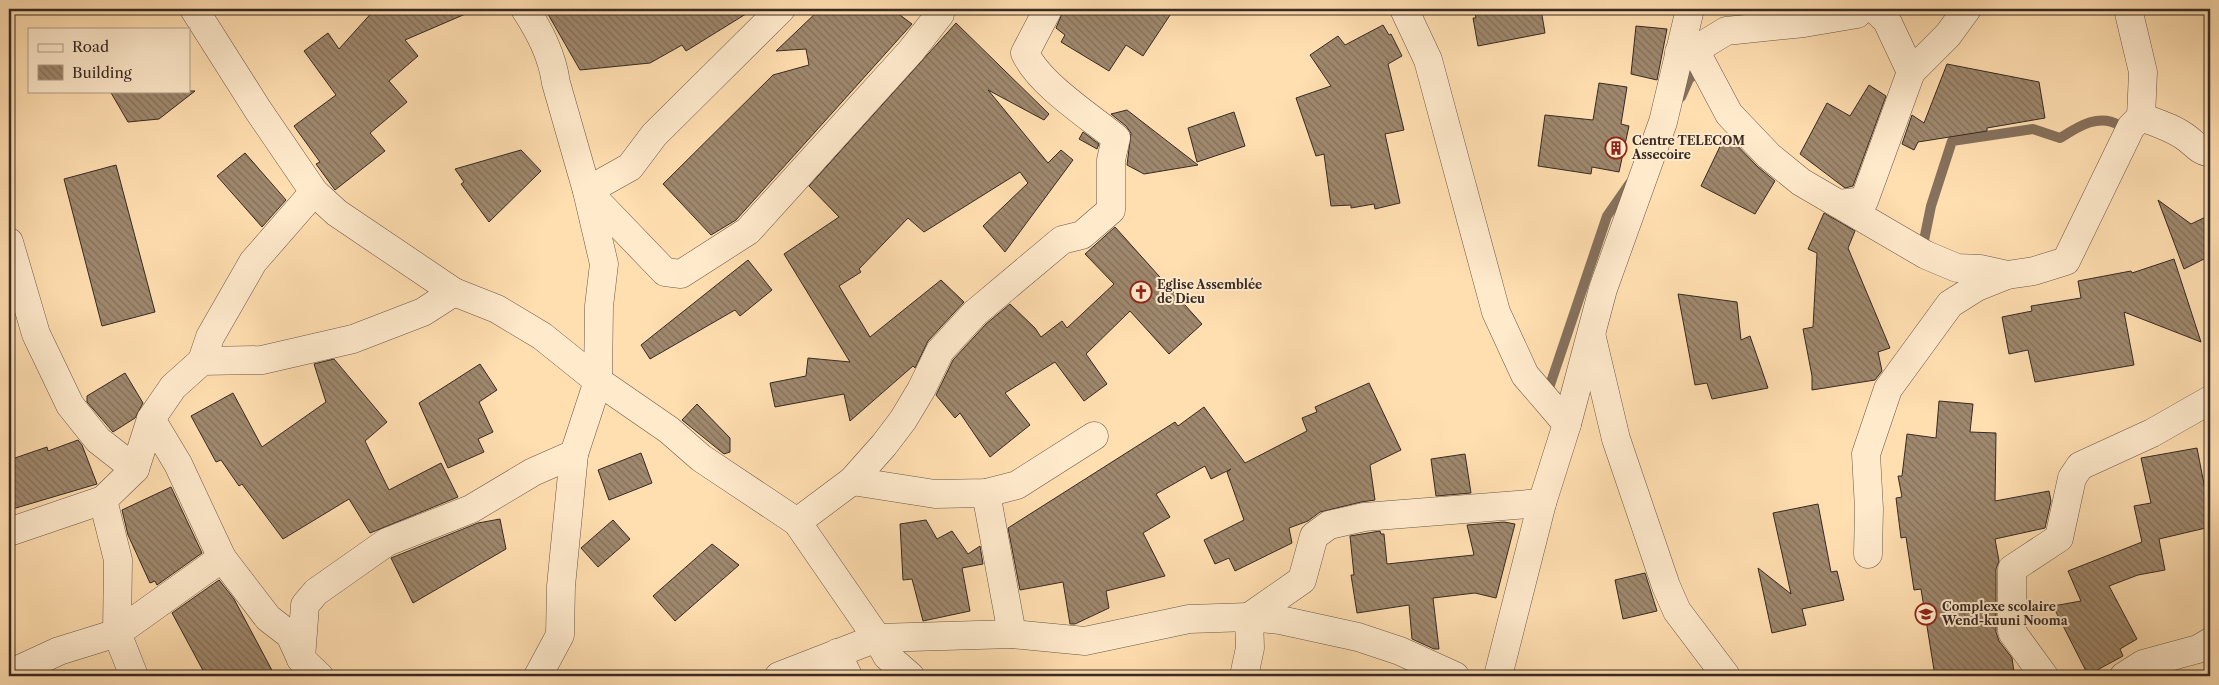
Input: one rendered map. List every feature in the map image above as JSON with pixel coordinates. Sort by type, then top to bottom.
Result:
[{"type":"street","points":[[194,9],[258,110],[314,192],[337,213],[454,292],[497,309],[522,323],[598,381],[669,430],[701,458],[797,522],[877,638],[887,656],[910,676]]},
{"type":"street","points":[[525,9],[540,32],[554,65],[556,83],[587,191],[604,264],[599,306],[598,381],[574,454],[561,586],[560,635],[538,676]]},
{"type":"street","points":[[587,191],[630,167],[654,135],[781,9]]},
{"type":"street","points":[[587,191],[665,272],[681,274],[748,231],[911,51],[940,14],[938,9]]},
{"type":"street","points":[[797,522],[852,481],[904,420],[940,351],[975,313],[1062,240],[1082,235],[1111,210],[1112,160],[1116,138],[1044,79],[1031,66],[1025,53],[1048,9]]},
{"type":"street","points":[[1404,9],[1428,60],[1496,312],[1525,375],[1567,424]]},
{"type":"street","points":[[1498,676],[1542,503],[1567,424],[1603,289],[1687,51],[1690,9]]},
{"type":"street","points":[[1839,204],[1864,201],[1911,72],[1948,35],[1967,9]]},
{"type":"street","points":[[1868,554],[1869,509],[1866,454],[1888,389],[1950,304],[1977,287],[2007,275],[2034,271],[2066,261],[2131,127],[2141,117],[2143,72],[2128,9]]},
{"type":"street","points":[[1687,51],[1726,31],[1804,23],[1864,10],[1887,20],[1911,72]]},
{"type":"street","points":[[1687,51],[1729,114],[1769,156],[1801,182],[1926,255],[1957,268],[2007,275]]},
{"type":"street","points":[[2141,117],[2164,125],[2188,139],[2199,150],[2210,153]]},
{"type":"street","points":[[9,532],[104,500],[135,469],[151,419],[173,387],[202,361],[210,337],[253,262],[314,192]]},
{"type":"street","points":[[9,242],[36,334],[70,405],[98,440],[135,469]]},
{"type":"street","points":[[202,361],[262,360],[353,339],[423,312],[454,292]]},
{"type":"street","points":[[1591,333],[1616,440],[1666,586],[1677,612],[1726,676]]},
{"type":"street","points":[[2044,676],[2012,632],[2012,569],[2060,538],[2072,478],[2080,466],[2152,433],[2210,400]]},
{"type":"street","points":[[151,419],[178,464],[222,558],[268,618],[290,635],[310,668]]},
{"type":"street","points":[[852,481],[935,494],[986,493],[1017,485],[1094,436]]},
{"type":"street","points":[[310,668],[305,605],[316,592],[387,542],[471,509],[533,472],[574,454]]},
{"type":"street","points":[[986,493],[1012,634]]},
{"type":"street","points":[[104,500],[118,560],[118,633],[134,676]]},
{"type":"street","points":[[1250,617],[1302,580],[1314,536],[1329,525],[1364,517],[1542,503]]},
{"type":"street","points":[[9,674],[59,651],[118,633],[222,558]]},
{"type":"street","points":[[1244,676],[1250,648],[1250,617]]},
{"type":"street","points":[[779,676],[843,664],[877,638],[1012,634],[1085,641],[1189,619],[1250,617],[1280,620],[1358,637],[1400,651],[1455,676]]},
{"type":"street","points":[[2138,672],[2198,649],[2210,642]]},
{"type":"building","points":[[375,9],[477,9],[405,40],[418,56],[389,81],[407,102],[370,133],[385,151],[335,190],[316,164],[320,162],[294,126],[336,95],[304,51],[328,33],[339,49]]},
{"type":"building","points":[[545,9],[754,9],[686,51],[682,45],[650,63],[580,70]]},
{"type":"building","points":[[820,9],[892,9],[912,24],[736,220],[711,235],[663,184],[773,75],[809,65],[806,49],[776,51]]},
{"type":"building","points":[[1064,9],[1174,9],[1143,56],[1126,45],[1109,71],[1061,42],[1065,35],[1056,28]]},
{"type":"building","points":[[1474,9],[1541,9],[1545,33],[1478,46],[1473,18],[1476,18]]},
{"type":"building","points":[[956,23],[1049,114],[1044,120],[988,90],[1048,163],[1061,150],[1073,160],[1005,252],[983,226],[1028,183],[1020,172],[924,232],[908,218],[859,269],[861,272],[839,286],[870,337],[941,280],[964,302],[928,341],[915,368],[913,366],[850,421],[844,394],[775,407],[770,383],[806,376],[808,358],[850,362],[784,254],[839,217],[809,186]]},
{"type":"building","points":[[1383,25],[1389,35],[1391,34],[1402,56],[1388,64],[1404,130],[1385,134],[1400,203],[1375,209],[1374,204],[1351,208],[1351,205],[1331,206],[1324,154],[1316,156],[1296,98],[1331,86],[1310,55],[1338,36],[1345,45]]},
{"type":"building","points":[[1636,26],[1667,29],[1657,80],[1631,74]]},
{"type":"building","points":[[1947,64],[2039,82],[2045,118],[1987,128],[1987,131],[1918,142],[1914,150],[1902,144],[1912,115],[1924,123]]},
{"type":"building","points":[[1599,83],[1627,87],[1621,124],[1629,126],[1619,172],[1592,167],[1591,174],[1538,166],[1545,115],[1593,120]]},
{"type":"building","points":[[1869,85],[1886,96],[1853,186],[1845,188],[1800,154],[1827,103],[1850,116]]},
{"type":"building","points":[[195,91],[159,119],[128,122],[111,92]]},
{"type":"building","points":[[1127,110],[1198,165],[1144,174],[1127,165],[1131,133],[1126,126],[1111,114]]},
{"type":"building","points":[[1234,112],[1245,146],[1197,162],[1188,128]]},
{"type":"building","points":[[1083,132],[1099,144],[1097,149],[1079,139]]},
{"type":"building","points":[[1726,134],[1758,167],[1775,181],[1755,214],[1701,186]]},
{"type":"building","points":[[521,150],[541,171],[489,222],[461,184],[464,182],[455,169]]},
{"type":"building","points":[[245,153],[286,200],[262,227],[217,176]]},
{"type":"building","points":[[116,165],[155,312],[102,326],[64,179]]},
{"type":"building","points":[[2158,200],[2191,224],[2210,215],[2210,256],[2184,269]]},
{"type":"building","points":[[1824,213],[1855,231],[1848,248],[1890,348],[1878,352],[1882,371],[1875,380],[1812,390],[1812,376],[1803,329],[1813,327],[1817,253],[1808,249]]},
{"type":"building","points":[[1115,227],[1202,324],[1169,354],[1130,311],[1086,354],[1107,384],[1084,401],[1055,362],[1005,393],[1030,425],[990,457],[960,413],[955,418],[936,395],[953,360],[986,324],[1010,304],[1035,328],[1041,337],[1062,321],[1067,328],[1114,284],[1085,254]]},
{"type":"building","points":[[2174,259],[2201,342],[2124,312],[2134,365],[2035,382],[2028,350],[2009,354],[2002,317],[2032,311],[2031,306],[2081,298],[2078,281],[2131,271],[2132,273]]},
{"type":"building","points":[[748,260],[772,290],[740,316],[735,310],[650,359],[641,345]]},
{"type":"building","points":[[1678,294],[1737,302],[1741,340],[1750,336],[1768,388],[1712,399],[1707,383],[1695,385]]},
{"type":"building","points":[[334,359],[387,422],[365,441],[389,490],[441,463],[458,497],[370,533],[349,499],[283,539],[242,484],[239,486],[221,460],[216,462],[191,416],[233,393],[262,447],[326,402],[314,364]]},
{"type":"building","points":[[480,364],[497,390],[479,402],[493,432],[478,439],[484,452],[448,468],[419,403]]},
{"type":"building","points":[[125,373],[143,403],[135,418],[113,432],[87,402],[87,396]]},
{"type":"building","points":[[1369,383],[1401,450],[1370,465],[1375,500],[1320,512],[1308,521],[1289,528],[1292,543],[1235,571],[1229,558],[1215,564],[1204,540],[1244,520],[1227,472],[1231,469],[1211,479],[1205,466],[1156,494],[1170,517],[1143,533],[1165,576],[1106,591],[1109,608],[1075,624],[1070,624],[1063,582],[1020,590],[1008,528],[1175,422],[1178,426],[1204,407],[1245,463],[1307,431],[1302,418],[1317,412],[1315,407]]},
{"type":"building","points":[[1939,401],[1973,404],[1970,432],[1996,433],[1995,501],[2049,491],[2051,501],[2045,528],[1995,539],[1999,561],[1996,569],[1996,632],[1999,641],[2012,658],[2014,672],[1990,676],[1935,676],[1921,589],[1914,590],[1906,537],[1901,538],[1896,498],[1902,497],[1898,476],[1902,476],[1907,434],[1936,438]]},
{"type":"building","points":[[697,404],[730,438],[730,452],[724,454],[682,420]]},
{"type":"building","points":[[78,440],[82,445],[97,484],[9,510],[9,460],[47,447],[48,451]]},
{"type":"building","points":[[2197,448],[2210,515],[2210,527],[2159,539],[2165,570],[2138,575],[2109,586],[2137,639],[2120,649],[2123,656],[2088,675],[2053,606],[2081,601],[2068,571],[2142,542],[2134,506],[2151,503],[2141,458]]},
{"type":"building","points":[[641,453],[652,483],[609,500],[598,470]]},
{"type":"building","points":[[1465,454],[1471,493],[1436,496],[1431,459]]},
{"type":"building","points":[[171,487],[202,553],[157,585],[155,581],[150,583],[128,535],[122,510]]},
{"type":"building","points":[[1818,504],[1831,572],[1837,571],[1844,600],[1802,609],[1806,625],[1772,633],[1758,568],[1791,594],[1773,513]]},
{"type":"building","points":[[500,519],[506,549],[413,603],[391,558],[478,523]]},
{"type":"building","points":[[613,520],[630,539],[598,567],[581,548]]},
{"type":"building","points":[[926,520],[937,539],[952,531],[968,554],[980,546],[983,564],[962,568],[970,611],[923,621],[912,579],[903,580],[900,524]]},
{"type":"building","points":[[1504,522],[1515,524],[1496,598],[1475,593],[1433,598],[1439,649],[1434,649],[1412,639],[1409,605],[1357,613],[1351,575],[1354,575],[1350,536],[1380,531],[1381,534],[1384,534],[1387,564],[1474,555],[1467,525]]},
{"type":"building","points":[[712,544],[739,565],[675,621],[653,596]]},
{"type":"building","points":[[1645,573],[1657,611],[1623,619],[1615,580]]},
{"type":"building","points":[[219,580],[234,599],[275,676],[206,676],[172,613]]},
{"type":"waterway","points":[[1681,97],[1689,79],[1702,68]]},
{"type":"waterway","points":[[1920,249],[1922,250],[1931,206],[1952,141],[2033,129],[2060,138],[2088,123],[2103,120],[2119,125],[2119,135]]},
{"type":"waterway","points":[[1549,388],[1607,216],[1630,183]]},
{"type":"place","name":"Centre TELECOM Assecoire","points":[[1616,148]]},
{"type":"place","name":"Eglise Assemblée de Dieu","points":[[1141,292]]},
{"type":"place","name":"Complexe scolaire Wend-kuuni Nooma","points":[[1926,614]]}]
